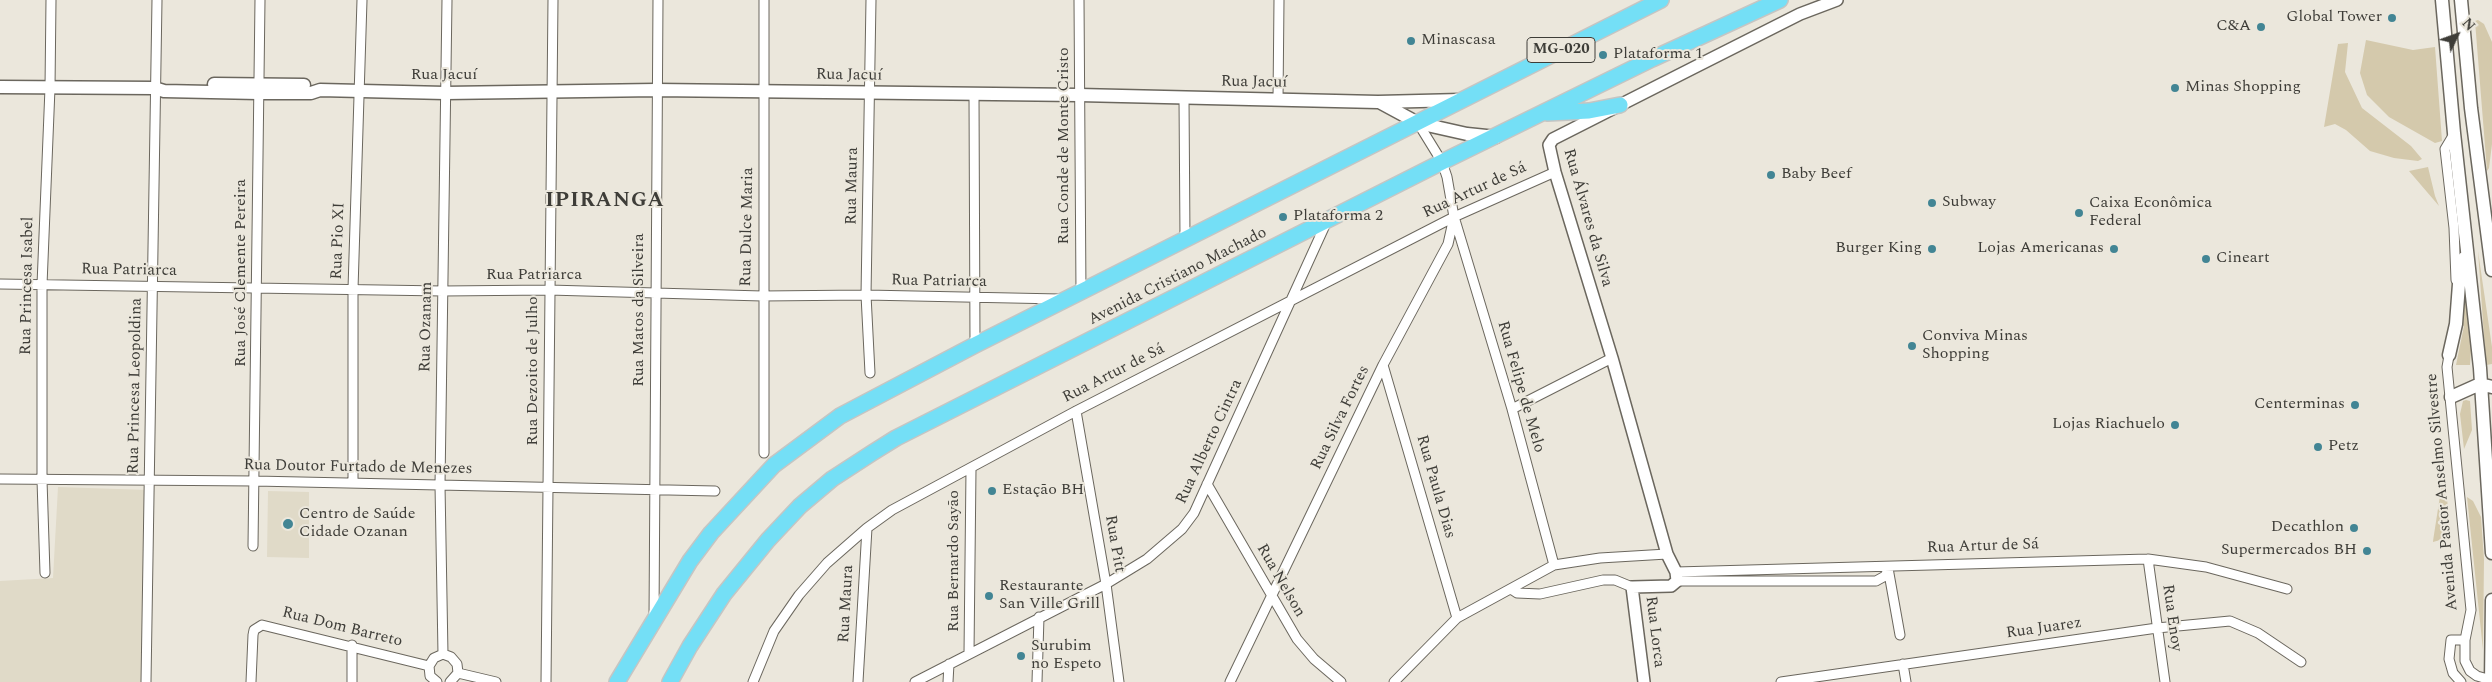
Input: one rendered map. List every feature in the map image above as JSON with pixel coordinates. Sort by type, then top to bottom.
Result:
[{"type":"highway","name":"Avenida Cristiano Machado","points":[[617,682],[690,561],[711,533],[774,465],[840,416],[975,345],[1661,0]]},
{"type":"highway","name":"Avenida Cristiano Machado","points":[[670,682],[690,646],[724,594],[787,520],[832,479],[896,438],[1442,162],[1780,0]]},
{"type":"highway","points":[[1541,114],[1589,111],[1620,105]]},
{"type":"main road","name":"Avenida Pastor Anselmo Silvestre","points":[[2442,0],[2466,248],[2486,386],[2492,553]]},
{"type":"main road","points":[[2461,0],[2471,108],[2492,270]]},
{"type":"main road","name":"Rua Jacuí","points":[[0,87],[154,88],[165,85],[258,88],[312,85],[320,90],[445,93],[552,93],[656,90],[1079,95],[1378,102],[1461,100]]},
{"type":"main road","name":"Rua Jacuí","points":[[1378,102],[1418,122],[1467,134],[1496,136]]},
{"type":"main road","points":[[2449,355],[2456,324],[2459,284],[2466,248]]},
{"type":"main road","points":[[2452,397],[2486,386]]},
{"type":"main road","name":"Avenida Pastor Anselmo Silvestre","points":[[2492,600],[2492,681]]},
{"type":"street","name":"Rua Princesa Isabel","points":[[45,573],[42,480],[42,286],[50,88],[51,0]]},
{"type":"street","name":"Rua Princesa Leopoldina","points":[[146,682],[156,126],[154,88],[157,0]]},
{"type":"street","name":"Rua José Clemente Pereira","points":[[253,546],[258,288],[260,0]]},
{"type":"street","name":"Rua Pio XI","points":[[353,483],[353,289],[362,0]]},
{"type":"street","name":"Rua Ozanam","points":[[443,654],[440,485],[447,0]]},
{"type":"street","name":"Rua Dezoito de Julho","points":[[546,682],[553,0]]},
{"type":"street","name":"Rua Matos da Silveira","points":[[654,620],[658,0]]},
{"type":"street","name":"Rua Dulce Maria","points":[[764,0],[762,296],[764,454]]},
{"type":"street","name":"Rua Maura","points":[[870,373],[866,295],[871,0]]},
{"type":"street","name":"Rua Conde de Monte Cristo","points":[[1079,0],[1081,293]]},
{"type":"street","points":[[1278,100],[1279,0]]},
{"type":"street","name":"Rua Álvares da Silva","points":[[1676,576],[1667,554],[1612,358],[1555,172],[1549,145],[1553,139],[1800,14],[1837,0]]},
{"type":"street","points":[[974,94],[975,345]]},
{"type":"street","points":[[1184,98],[1185,239]]},
{"type":"street","points":[[1418,122],[1442,162]]},
{"type":"street","name":"Avenida Pastor Anselmo Silvestre","points":[[2454,133],[2445,149],[2454,228],[2456,283],[2447,367],[2452,397],[2471,610],[2465,640],[2465,661],[2470,670],[2477,676],[2492,681]]},
{"type":"street","name":"Rua Silva Fortes","points":[[1230,682],[1384,365],[1448,244],[1454,217],[1442,162]]},
{"type":"street","name":"Rua Artur de Sá","points":[[753,682],[774,631],[799,595],[827,563],[866,528],[917,496],[971,469],[1076,411],[1454,217],[1555,172]]},
{"type":"street","name":"Rua Felipe de Melo","points":[[1454,217],[1512,409],[1554,565]]},
{"type":"street","name":"Rua Alberto Cintra","points":[[916,682],[1038,617],[1106,584],[1147,559],[1171,541],[1194,513],[1327,220]]},
{"type":"street","name":"Rua Patriarca","points":[[0,284],[443,291],[549,290],[762,296],[866,295],[1067,300]]},
{"type":"street","points":[[1512,409],[1612,358]]},
{"type":"street","name":"Rua Paula Dias","points":[[1384,365],[1457,618]]},
{"type":"street","name":"Rua Pitt","points":[[1076,411],[1106,584],[1120,682]]},
{"type":"street","name":"Rua Bernardo Sayão","points":[[969,653],[971,469]]},
{"type":"street","name":"Rua Doutor Furtado de Menezes","points":[[0,478],[715,490]]},
{"type":"street","name":"Rua Nelson","points":[[1207,484],[1297,638],[1314,659],[1341,682]]},
{"type":"street","name":"Rua Maura","points":[[858,682],[866,528]]},
{"type":"street","points":[[1394,682],[1457,618],[1554,565],[1600,558],[1667,554]]},
{"type":"street","name":"Rua Artur de Sá","points":[[1676,576],[2148,559],[2206,567],[2287,589]]},
{"type":"street","name":"Rua Enoy","points":[[2148,559],[2165,682]]},
{"type":"street","points":[[1888,568],[1900,634]]},
{"type":"street","name":"Rua Artur de Sá","points":[[1676,576],[1876,581],[1885,576],[1888,568]]},
{"type":"street","name":"Rua Artur de Sá","points":[[1511,589],[1517,594],[1540,594],[1603,580],[1615,580],[1632,587],[1671,586],[1676,576]]},
{"type":"street","name":"Rua Lorca","points":[[1632,587],[1644,682]]},
{"type":"street","points":[[1037,682],[1038,617]]},
{"type":"street","name":"Rua Juarez","points":[[1781,682],[2157,628],[2230,621],[2258,633],[2301,662]]},
{"type":"street","name":"Rua Dom Barreto","points":[[251,682],[253,635],[257,627],[265,625],[352,645],[429,666]]},
{"type":"street","points":[[2461,682],[2453,673],[2450,658],[2452,640],[2465,640]]},
{"type":"street","points":[[352,645],[352,682]]},
{"type":"street","points":[[437,682],[430,676],[429,666],[434,658],[443,654],[455,660],[458,673]]},
{"type":"street","points":[[948,682],[949,664]]},
{"type":"street","points":[[1903,664],[1906,682]]},
{"type":"street","points":[[450,682],[458,673]]},
{"type":"street","points":[[458,673],[496,682]]},
{"type":"shaded area","points":[[2478,20],[2484,24],[2492,42],[2492,144],[2487,171],[2475,21]]},
{"type":"shaded area","points":[[2366,40],[2413,50],[2435,47],[2442,141],[2435,143],[2389,117],[2367,95],[2360,73]]},
{"type":"shaded area","points":[[2348,43],[2345,72],[2362,108],[2411,146],[2422,159],[2418,161],[2394,158],[2370,151],[2346,130],[2335,124],[2324,127],[2338,44]]},
{"type":"shaded area","points":[[2428,167],[2435,196],[2439,206],[2409,171]]},
{"type":"shaded area","points":[[2478,251],[2492,347],[2492,364],[2486,365]]},
{"type":"shaded area","points":[[2464,285],[2471,350],[2470,365],[2456,365],[2464,326],[2461,325]]},
{"type":"shaded area","points":[[2463,401],[2470,401],[2472,430],[2464,449],[2460,414]]},
{"type":"shaded area","points":[[2444,470],[2451,537],[2433,542],[2433,541]]},
{"type":"shaded area","points":[[58,487],[148,490],[146,601],[141,682],[0,682],[0,581],[53,578]]},
{"type":"shaded area","name":"Centro de Saúde Cidade Ozanan","points":[[268,491],[309,492],[309,558],[267,557]]},
{"type":"shaded area","points":[[2467,497],[2473,501],[2481,517],[2484,559],[2483,650]]},
{"type":"place","name":"Global Tower","points":[[2392,18]]},
{"type":"place","name":"C&A","points":[[2261,27]]},
{"type":"place","name":"Minascasa","points":[[1411,41]]},
{"type":"place","name":"Plataforma 1","points":[[1603,55]]},
{"type":"place","name":"Minas Shopping","points":[[2175,88]]},
{"type":"place","name":"Baby Beef","points":[[1771,175]]},
{"type":"place","name":"Subway","points":[[1932,203]]},
{"type":"place","name":"Caixa Econômica Federal","points":[[2079,213]]},
{"type":"place","name":"Plataforma 2","points":[[1283,217]]},
{"type":"place","name":"Burger King","points":[[1932,249]]},
{"type":"place","name":"Lojas Americanas","points":[[2114,249]]},
{"type":"place","name":"Cineart","points":[[2206,259]]},
{"type":"place","name":"Conviva Minas Shopping","points":[[1912,346]]},
{"type":"place","name":"Centerminas","points":[[2355,405]]},
{"type":"place","name":"Lojas Riachuelo","points":[[2175,425]]},
{"type":"place","name":"Petz","points":[[2318,447]]},
{"type":"place","name":"Estação BH","points":[[992,491]]},
{"type":"place","name":"Centro de Saúde Cidade Ozanan","points":[[288,524]]},
{"type":"place","name":"Decathlon","points":[[2354,528]]},
{"type":"place","name":"Supermercados BH","points":[[2367,551]]},
{"type":"place","name":"Restaurante San Ville Grill","points":[[989,596]]},
{"type":"place","name":"Surubim no Espeto","points":[[1021,656]]},
{"type":"district","name":"IPIRANGA","points":[[605,202]]}]
